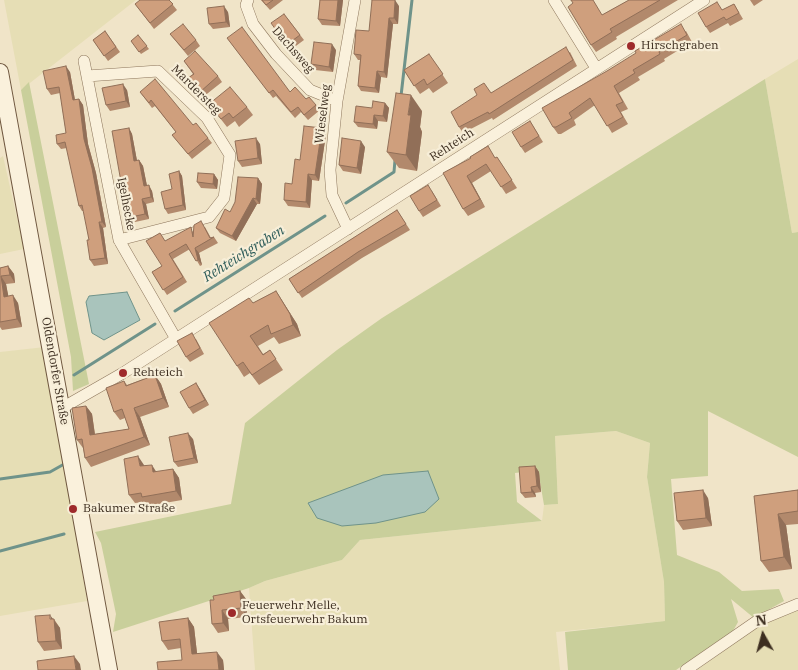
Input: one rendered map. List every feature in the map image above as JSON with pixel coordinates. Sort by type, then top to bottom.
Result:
[{"type":"main road","name":"Oldendorfer Straße","points":[[0,72],[109,670]]},
{"type":"street","name":"Dachsweg","points":[[248,0],[246,5],[253,24],[276,54],[310,90],[337,101]]},
{"type":"street","name":"Wieselweg","points":[[348,229],[332,195],[330,170],[337,101],[355,0]]},
{"type":"street","points":[[554,0],[596,68]]},
{"type":"street","name":"Rehteich","points":[[62,408],[123,374],[704,0]]},
{"type":"street","name":"Igelhecke","points":[[84,61],[119,240],[176,339]]},
{"type":"street","name":"Mardersteg","points":[[87,76],[158,71],[207,118],[230,155],[224,198],[209,217],[119,240]]},
{"type":"street","points":[[686,670],[757,621],[798,604]]},
{"type":"shaded area","points":[[4,0],[136,0],[21,90]]},
{"type":"shaded area","points":[[798,59],[798,232],[792,233],[765,79]]},
{"type":"shaded area","points":[[3,156],[24,249],[0,254],[0,158]]},
{"type":"shaded area","points":[[45,347],[87,601],[0,616],[0,352]]},
{"type":"shaded area","points":[[616,431],[650,443],[647,477],[664,582],[665,621],[556,632],[560,670],[255,670],[249,588],[265,581],[342,560],[360,540],[542,521],[544,505],[558,504],[555,436]]},
{"type":"shaded area","points":[[798,609],[798,670],[697,670],[756,627]]},
{"type":"green space","points":[[765,79],[792,233],[798,232],[798,457],[708,411],[708,476],[671,479],[677,555],[719,572],[742,591],[779,589],[784,601],[754,618],[731,599],[738,622],[733,631],[676,670],[568,670],[565,632],[665,621],[664,582],[647,477],[650,443],[616,431],[555,436],[558,504],[544,505],[538,470],[515,473],[517,502],[542,521],[360,540],[342,560],[265,581],[249,588],[113,632],[116,614],[101,543],[95,532],[231,504],[245,423],[337,350],[382,318]]},
{"type":"green space","points":[[29,82],[89,384],[73,391],[71,357],[21,90]]},
{"type":"water","points":[[127,292],[140,320],[104,340],[92,333],[86,302],[89,296]]},
{"type":"water","points":[[428,471],[439,499],[425,512],[376,523],[342,526],[317,518],[308,503],[383,475]]},
{"type":"building","points":[[140,0],[169,0],[173,4],[150,23],[135,4]]},
{"type":"building","points":[[262,0],[273,0],[266,5]]},
{"type":"building","points":[[320,0],[338,0],[336,21],[318,19]]},
{"type":"building","points":[[372,0],[395,0],[394,18],[389,18],[384,72],[377,71],[375,88],[358,86],[361,55],[354,54],[356,30],[369,31]]},
{"type":"building","points":[[571,0],[593,0],[602,15],[629,0],[660,0],[610,29],[612,32],[591,45],[568,7],[573,3]]},
{"type":"building","points":[[717,2],[722,10],[734,4],[739,13],[726,20],[724,17],[706,27],[698,13]]},
{"type":"building","points":[[224,6],[226,22],[209,24],[207,8]]},
{"type":"building","points":[[284,14],[300,35],[285,46],[274,31],[276,30],[271,23]]},
{"type":"building","points":[[183,24],[196,40],[184,50],[170,34]]},
{"type":"building","points":[[681,24],[687,35],[633,70],[635,73],[614,86],[623,102],[616,105],[623,117],[607,126],[590,98],[569,113],[572,118],[553,127],[542,108],[607,71],[636,53],[635,51]]},
{"type":"building","points":[[242,27],[290,92],[295,87],[306,99],[309,97],[316,105],[304,115],[298,107],[291,112],[273,90],[269,93],[227,38]]},
{"type":"building","points":[[105,31],[116,47],[104,56],[93,40]]},
{"type":"building","points":[[138,35],[147,46],[139,52],[131,41]]},
{"type":"building","points":[[314,42],[332,44],[329,67],[311,64]]},
{"type":"building","points":[[566,47],[573,60],[489,114],[488,112],[459,127],[451,112],[477,95],[474,89],[484,83],[491,93]]},
{"type":"building","points":[[195,51],[218,76],[200,92],[188,78],[194,74],[184,61]]},
{"type":"building","points":[[429,54],[443,74],[427,85],[424,79],[414,86],[404,70]]},
{"type":"building","points":[[66,66],[73,100],[79,99],[84,139],[92,168],[102,222],[99,222],[105,258],[90,260],[87,240],[89,240],[82,205],[79,206],[65,142],[57,144],[56,135],[66,133],[59,87],[47,89],[43,71]]},
{"type":"building","points":[[155,79],[193,125],[196,123],[208,138],[188,154],[172,135],[176,132],[151,100],[149,103],[140,92]]},
{"type":"building","points":[[123,84],[126,101],[106,105],[102,88]]},
{"type":"building","points":[[230,87],[247,107],[233,118],[229,113],[221,119],[209,104]]},
{"type":"building","points":[[396,93],[411,95],[408,115],[411,115],[406,155],[387,152]]},
{"type":"building","points":[[373,101],[385,103],[383,116],[374,115],[373,124],[354,122],[356,106],[372,108]]},
{"type":"building","points":[[530,121],[539,136],[521,147],[512,132]]},
{"type":"building","points":[[304,126],[322,128],[315,175],[308,174],[306,202],[284,200],[285,183],[292,184],[295,159],[300,160]]},
{"type":"building","points":[[129,128],[134,161],[139,160],[144,186],[149,185],[151,197],[142,199],[145,214],[131,217],[125,181],[121,182],[112,131]]},
{"type":"building","points":[[256,138],[258,158],[238,161],[235,141]]},
{"type":"building","points":[[342,138],[361,141],[357,168],[339,165]]},
{"type":"building","points":[[488,146],[512,180],[501,187],[486,164],[467,176],[480,199],[463,209],[443,173],[471,158]]},
{"type":"building","points":[[179,171],[183,205],[165,209],[161,192],[172,189],[169,174]]},
{"type":"building","points":[[198,173],[214,174],[213,184],[197,182]]},
{"type":"building","points":[[238,177],[258,178],[256,199],[253,198],[232,236],[216,228],[225,209],[230,212],[235,202]]},
{"type":"building","points":[[428,185],[437,200],[419,211],[410,196]]},
{"type":"building","points":[[397,210],[406,224],[358,252],[298,293],[289,279]]},
{"type":"building","points":[[201,221],[210,238],[214,237],[195,248],[198,260],[196,261],[186,244],[169,254],[183,277],[163,290],[152,272],[162,266],[146,241],[160,233],[165,241],[191,227],[193,237],[194,225]]},
{"type":"building","points":[[8,266],[10,275],[1,276],[4,297],[13,295],[17,319],[0,322],[0,268]]},
{"type":"building","points":[[276,291],[290,314],[293,325],[271,334],[268,325],[250,336],[263,355],[270,350],[276,359],[252,375],[243,362],[237,366],[209,323],[249,298],[253,303]]},
{"type":"building","points":[[192,333],[200,348],[186,357],[177,341]]},
{"type":"building","points":[[155,375],[163,398],[134,408],[144,437],[85,458],[82,439],[77,440],[72,408],[86,406],[90,435],[129,429],[122,409],[114,412],[106,388],[124,381],[126,386]]},
{"type":"building","points":[[196,383],[205,400],[189,408],[180,392]]},
{"type":"building","points":[[188,433],[194,458],[174,462],[169,437]]},
{"type":"building","points":[[138,456],[140,466],[152,465],[153,472],[173,469],[176,491],[142,497],[141,493],[129,495],[124,459]]},
{"type":"building","points":[[535,466],[537,486],[531,487],[532,492],[521,493],[519,467]]},
{"type":"building","points":[[703,490],[706,518],[677,521],[674,493]]},
{"type":"building","points":[[798,490],[798,511],[778,514],[784,557],[761,561],[754,496]]},
{"type":"building","points":[[240,591],[241,608],[222,610],[223,623],[212,624],[210,600],[214,600],[213,596]]},
{"type":"building","points":[[50,615],[50,619],[54,619],[56,641],[38,642],[35,616]]},
{"type":"building","points":[[188,618],[192,654],[217,652],[219,670],[158,670],[157,662],[182,660],[180,639],[162,641],[159,622]]},
{"type":"building","points":[[74,656],[76,670],[38,670],[37,661]]},
{"type":"waterway","name":"Rehteichgraben","points":[[401,96],[412,0]]},
{"type":"waterway","name":"Rehteichgraben","points":[[346,203],[394,172],[395,160]]},
{"type":"waterway","name":"Rehteichgraben","points":[[175,311],[325,216]]},
{"type":"waterway","name":"Rehteichgraben","points":[[74,375],[155,324]]},
{"type":"waterway","name":"Rehteichgraben","points":[[0,479],[50,472],[66,463]]},
{"type":"waterway","points":[[0,551],[64,534]]},
{"type":"place","name":"Hirschgraben","points":[[631,46]]},
{"type":"place","name":"Rehteich","points":[[123,373]]},
{"type":"place","name":"Bakumer Straße","points":[[73,509]]},
{"type":"place","name":"Feuerwehr Melle, Ortsfeuerwehr Bakum","points":[[232,613]]}]
